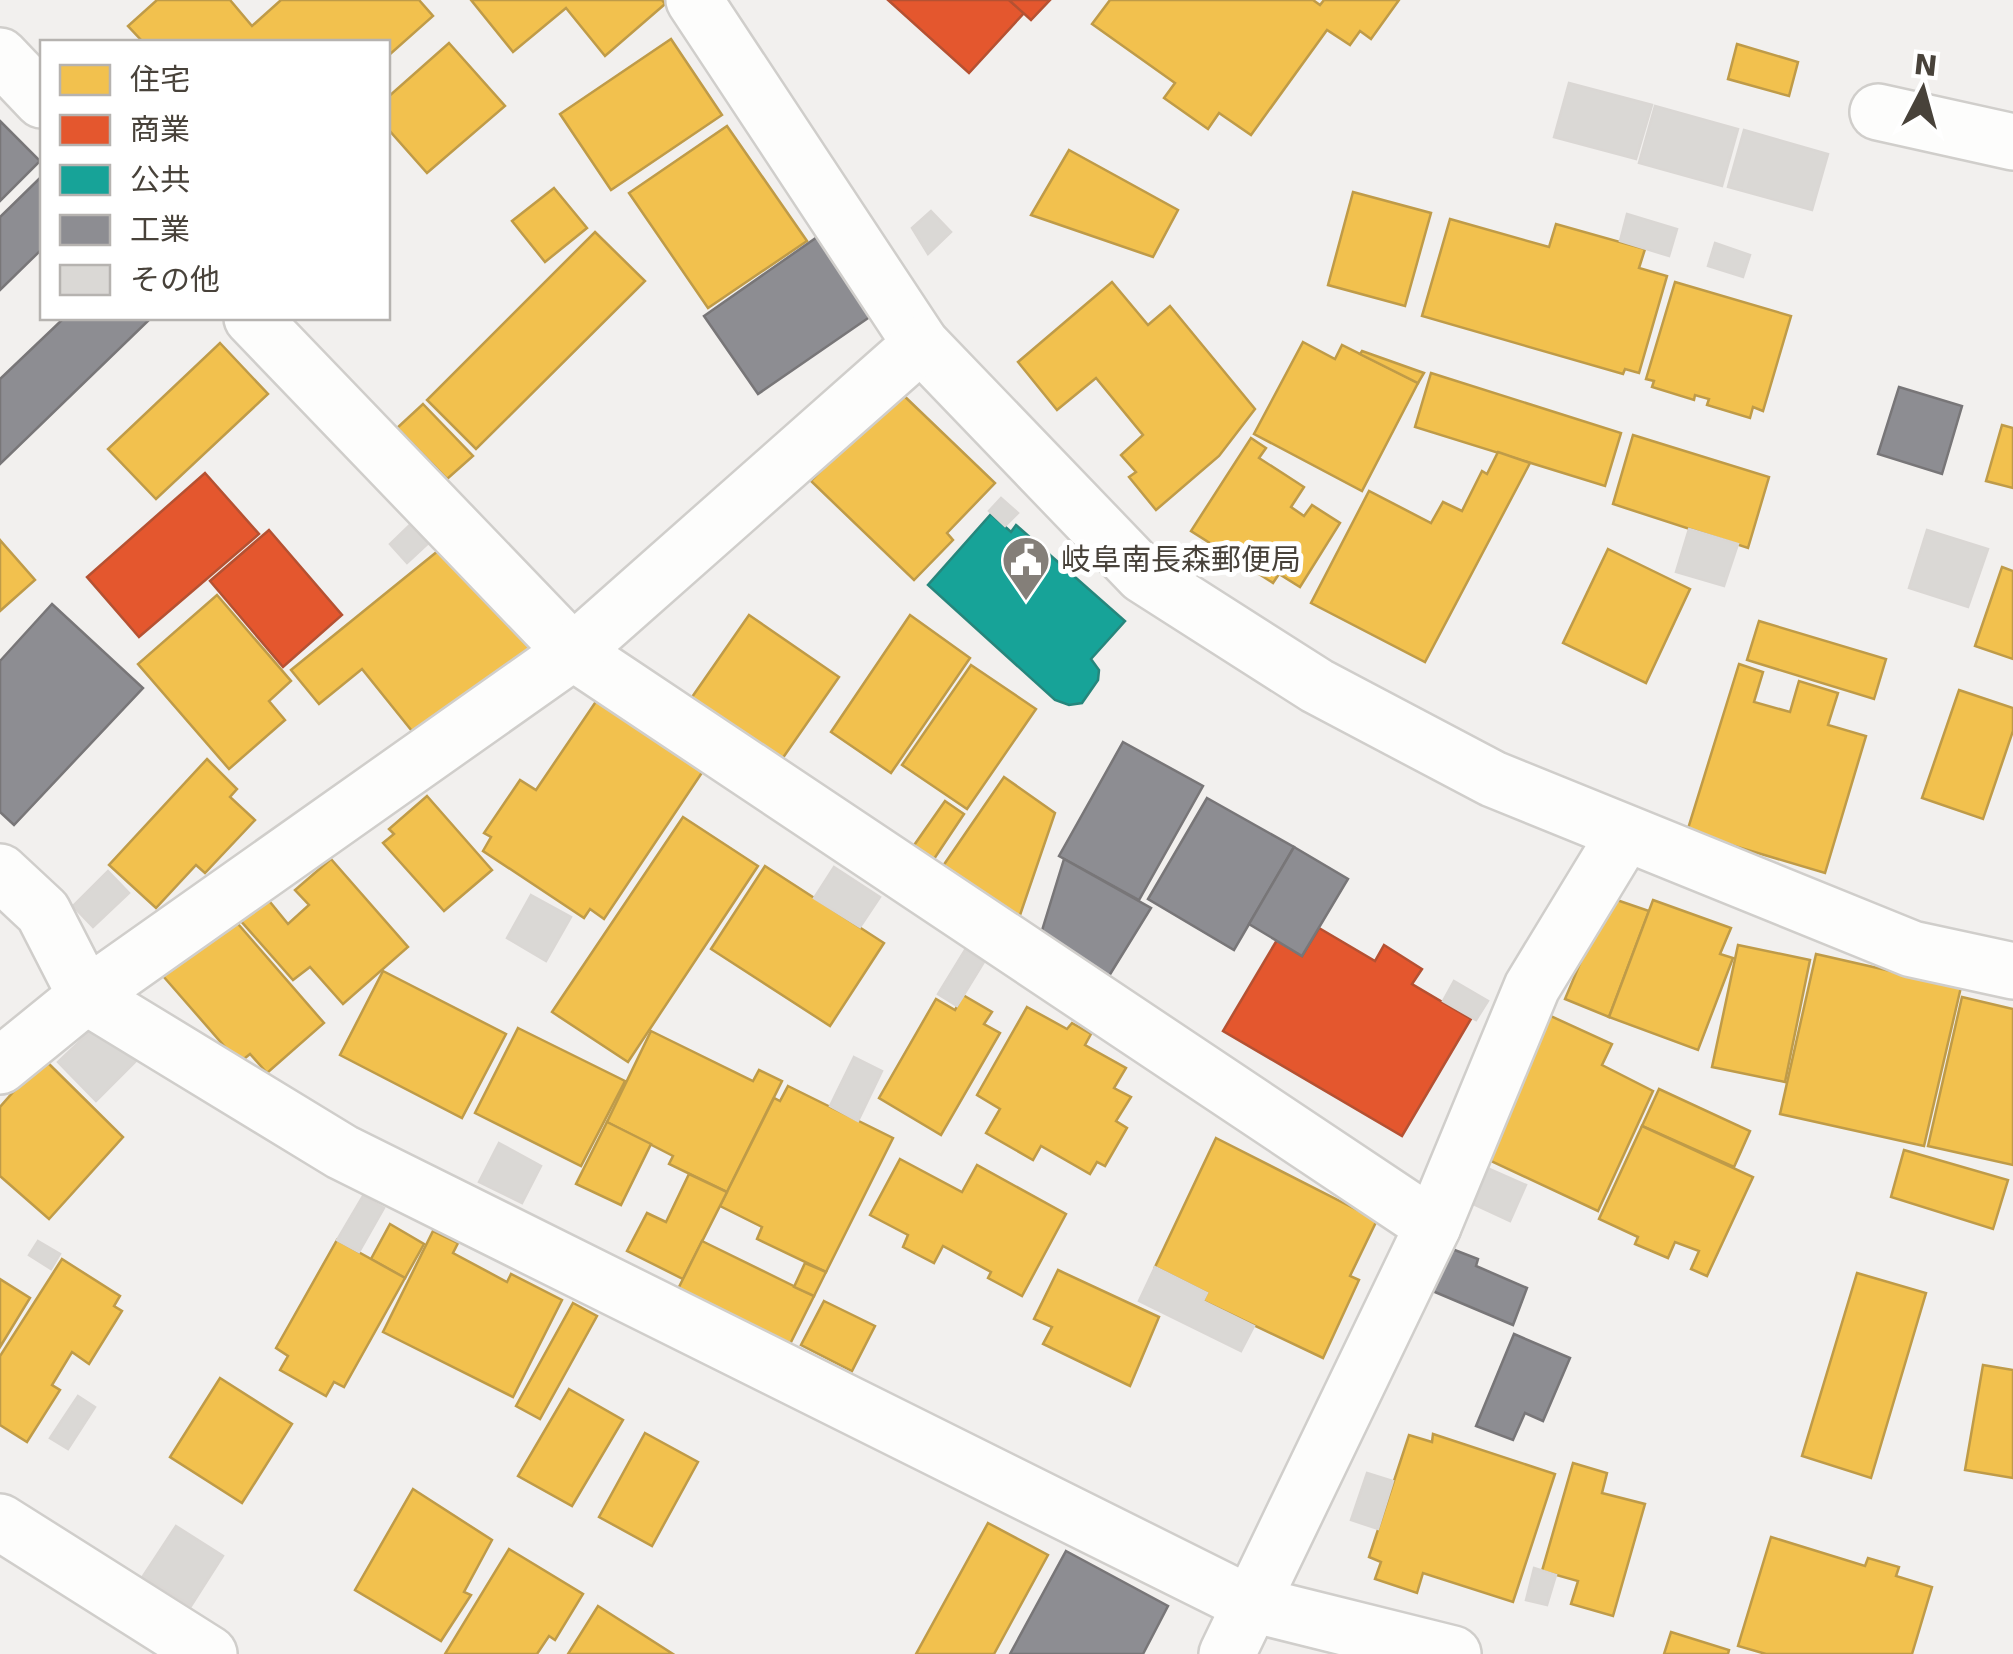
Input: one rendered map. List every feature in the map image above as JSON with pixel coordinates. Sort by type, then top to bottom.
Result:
[{"type":"street","points":[[694,0],[921,344],[1143,576],[1317,686],[1494,778],[1912,950],[2013,971]]},
{"type":"street","points":[[0,56],[40,98]]},
{"type":"street","points":[[1878,112],[2013,142]]},
{"type":"street","points":[[254,320],[573,652],[1433,1226]]},
{"type":"street","points":[[0,1066],[86,996],[573,652],[921,344]]},
{"type":"street","points":[[1227,1654],[1248,1603],[1433,1226],[1532,987],[1625,834]]},
{"type":"street","points":[[0,872],[42,912],[86,996],[342,1152],[1248,1603],[1453,1654]]},
{"type":"street","points":[[0,1522],[209,1654]]},
{"type":"building: 住宅","points":[[157,0],[230,0],[252,26],[281,0],[419,0],[433,16],[390,54],[390,40],[141,40],[128,26]]},
{"type":"building: 住宅","points":[[471,0],[662,0],[665,4],[605,56],[566,8],[513,52]]},
{"type":"building: 住宅","points":[[1110,0],[1313,0],[1320,5],[1324,0],[1399,0],[1371,39],[1360,31],[1350,45],[1327,30],[1251,135],[1219,113],[1208,129],[1164,98],[1175,83],[1092,24]]},
{"type":"building: 住宅","points":[[671,39],[722,115],[611,190],[560,114]]},
{"type":"building: 住宅","points":[[449,43],[505,106],[427,173],[390,131],[390,95]]},
{"type":"building: 住宅","points":[[1737,44],[1798,62],[1789,96],[1728,79]]},
{"type":"building: 住宅","points":[[727,126],[807,241],[708,308],[629,193]]},
{"type":"building: 住宅","points":[[1069,150],[1178,210],[1153,257],[1031,215]]},
{"type":"building: 住宅","points":[[554,188],[587,228],[545,262],[512,221]]},
{"type":"building: 住宅","points":[[1353,192],[1431,213],[1405,306],[1328,285]]},
{"type":"building: 住宅","points":[[1450,219],[1549,247],[1556,224],[1645,249],[1639,268],[1667,276],[1639,373],[1625,369],[1623,374],[1422,316]]},
{"type":"building: 住宅","points":[[595,232],[645,281],[476,449],[427,400]]},
{"type":"building: 住宅","points":[[1112,282],[1148,325],[1170,306],[1255,409],[1219,456],[1156,510],[1129,477],[1136,472],[1121,455],[1143,435],[1096,378],[1057,410],[1018,362]]},
{"type":"building: 住宅","points":[[1675,282],[1791,316],[1763,411],[1753,407],[1750,418],[1707,405],[1709,399],[1695,395],[1694,400],[1652,387],[1654,381],[1646,379]]},
{"type":"building: 住宅","points":[[1303,342],[1335,359],[1342,345],[1418,383],[1362,491],[1254,434]]},
{"type":"building: 住宅","points":[[220,343],[268,394],[156,499],[108,449]]},
{"type":"building: 住宅","points":[[1362,351],[1424,373],[1418,383],[1360,354]]},
{"type":"building: 住宅","points":[[1431,373],[1621,433],[1605,486],[1415,427]]},
{"type":"building: 住宅","points":[[899,391],[995,483],[947,533],[953,540],[914,580],[811,481]]},
{"type":"building: 住宅","points":[[423,404],[473,456],[447,479],[397,428]]},
{"type":"building: 住宅","points":[[2002,425],[2013,428],[2013,488],[1986,481]]},
{"type":"building: 住宅","points":[[1633,435],[1769,477],[1748,548],[1613,504]]},
{"type":"building: 住宅","points":[[1251,438],[1266,448],[1259,458],[1304,487],[1291,507],[1304,516],[1312,505],[1340,523],[1300,587],[1279,574],[1273,583],[1191,531]]},
{"type":"building: 住宅","points":[[1498,452],[1530,463],[1425,662],[1311,603],[1369,491],[1431,523],[1443,502],[1462,511],[1482,471],[1487,474]]},
{"type":"building: 住宅","points":[[0,540],[35,580],[0,611]]},
{"type":"building: 住宅","points":[[444,546],[537,646],[420,741],[362,669],[319,704],[291,670]]},
{"type":"building: 住宅","points":[[1608,549],[1690,589],[1646,683],[1563,643]]},
{"type":"building: 住宅","points":[[2002,567],[2013,571],[2013,659],[1975,646]]},
{"type":"building: 住宅","points":[[217,595],[291,681],[269,701],[285,720],[229,769],[138,664]]},
{"type":"building: 住宅","points":[[749,615],[839,677],[780,762],[690,700]]},
{"type":"building: 住宅","points":[[910,615],[970,658],[891,773],[831,732]]},
{"type":"building: 住宅","points":[[1759,621],[1886,659],[1874,699],[1747,660]]},
{"type":"building: 住宅","points":[[1739,664],[1763,672],[1754,702],[1790,712],[1799,681],[1838,693],[1828,725],[1866,736],[1825,873],[1687,832]]},
{"type":"building: 住宅","points":[[971,665],[1036,709],[967,809],[902,765]]},
{"type":"building: 住宅","points":[[1959,690],[2013,708],[2013,731],[1983,819],[1922,798]]},
{"type":"building: 住宅","points":[[597,700],[703,771],[604,919],[590,909],[584,918],[483,851],[491,837],[484,833],[520,780],[536,790]]},
{"type":"building: 住宅","points":[[207,759],[237,789],[230,797],[255,820],[205,873],[196,865],[156,908],[109,865]]},
{"type":"building: 住宅","points":[[1004,777],[1055,813],[1019,918],[943,866]]},
{"type":"building: 住宅","points":[[427,796],[492,870],[444,911],[383,843],[394,834],[389,829]]},
{"type":"building: 住宅","points":[[945,801],[964,814],[930,865],[910,851]]},
{"type":"building: 住宅","points":[[683,817],[758,866],[628,1062],[552,1012]]},
{"type":"building: 住宅","points":[[331,859],[408,947],[343,1004],[310,967],[293,980],[240,920],[266,897],[288,924],[309,905],[295,890]]},
{"type":"building: 住宅","points":[[765,866],[884,943],[830,1026],[711,949]]},
{"type":"building: 住宅","points":[[1608,897],[1649,911],[1609,1017],[1565,999]]},
{"type":"building: 住宅","points":[[1653,900],[1731,928],[1720,954],[1733,958],[1698,1050],[1609,1017]]},
{"type":"building: 住宅","points":[[232,917],[324,1023],[267,1073],[250,1054],[239,1063],[163,976]]},
{"type":"building: 住宅","points":[[1738,945],[1810,960],[1785,1082],[1712,1067]]},
{"type":"building: 住宅","points":[[1816,954],[1961,987],[1924,1146],[1780,1114]]},
{"type":"building: 住宅","points":[[383,971],[506,1034],[462,1118],[340,1055]]},
{"type":"building: 住宅","points":[[963,995],[992,1012],[984,1024],[1000,1033],[941,1135],[879,1098],[936,999],[955,1010]]},
{"type":"building: 住宅","points":[[1962,997],[2013,1009],[2013,1165],[1928,1146]]},
{"type":"building: 住宅","points":[[1027,1007],[1067,1029],[1072,1023],[1091,1034],[1085,1045],[1126,1068],[1114,1088],[1131,1097],[1116,1121],[1127,1128],[1105,1166],[1097,1162],[1090,1174],[1041,1146],[1033,1160],[986,1133],[1000,1109],[977,1095]]},
{"type":"building: 住宅","points":[[1544,1013],[1612,1044],[1602,1065],[1653,1091],[1598,1211],[1478,1155]]},
{"type":"building: 住宅","points":[[518,1028],[625,1081],[581,1166],[475,1113]]},
{"type":"building: 住宅","points":[[651,1031],[753,1081],[759,1070],[782,1081],[727,1192],[669,1164],[673,1156],[607,1122]]},
{"type":"building: 住宅","points":[[43,1058],[123,1137],[49,1219],[0,1176],[0,1107]]},
{"type":"building: 住宅","points":[[788,1086],[893,1138],[826,1272],[757,1239],[762,1227],[720,1206],[774,1098],[780,1101]]},
{"type":"building: 住宅","points":[[1659,1089],[1750,1131],[1734,1167],[1642,1126]]},
{"type":"building: 住宅","points":[[607,1122],[651,1144],[621,1205],[576,1184]]},
{"type":"building: 住宅","points":[[1642,1126],[1753,1177],[1707,1276],[1691,1269],[1699,1251],[1675,1242],[1668,1258],[1635,1244],[1638,1237],[1599,1219]]},
{"type":"building: 住宅","points":[[1216,1138],[1377,1220],[1350,1276],[1359,1280],[1323,1358],[1203,1301],[1207,1293],[1155,1267]]},
{"type":"building: 住宅","points":[[1904,1150],[2008,1180],[1993,1229],[1891,1197]]},
{"type":"building: 住宅","points":[[900,1159],[962,1192],[977,1165],[1066,1214],[1022,1296],[988,1278],[991,1272],[943,1246],[934,1263],[903,1247],[908,1235],[870,1215]]},
{"type":"building: 住宅","points":[[689,1174],[727,1192],[683,1279],[627,1251],[647,1213],[666,1222]]},
{"type":"building: 住宅","points":[[390,1224],[424,1244],[405,1278],[371,1259]]},
{"type":"building: 住宅","points":[[433,1231],[458,1243],[453,1253],[507,1282],[511,1274],[562,1300],[513,1397],[383,1332]]},
{"type":"building: 住宅","points":[[337,1240],[405,1278],[344,1387],[334,1382],[326,1396],[280,1370],[288,1356],[276,1348]]},
{"type":"building: 住宅","points":[[702,1241],[814,1296],[790,1344],[678,1289]]},
{"type":"building: 住宅","points":[[62,1259],[120,1296],[114,1306],[122,1311],[89,1364],[72,1352],[52,1385],[60,1390],[27,1442],[0,1425],[0,1356]]},
{"type":"building: 住宅","points":[[805,1263],[826,1272],[814,1296],[794,1287]]},
{"type":"building: 住宅","points":[[1058,1270],[1159,1317],[1130,1386],[1043,1344],[1052,1327],[1034,1319]]},
{"type":"building: 住宅","points":[[1857,1273],[1926,1293],[1871,1478],[1802,1456]]},
{"type":"building: 住宅","points":[[0,1279],[30,1298],[0,1347]]},
{"type":"building: 住宅","points":[[824,1301],[875,1326],[852,1371],[801,1345]]},
{"type":"building: 住宅","points":[[573,1303],[597,1316],[540,1419],[516,1406]]},
{"type":"building: 住宅","points":[[1983,1365],[2013,1370],[2013,1478],[1965,1470]]},
{"type":"building: 住宅","points":[[220,1378],[292,1424],[242,1503],[170,1457]]},
{"type":"building: 住宅","points":[[569,1389],[623,1420],[572,1506],[518,1476]]},
{"type":"building: 住宅","points":[[645,1433],[698,1462],[652,1546],[599,1517]]},
{"type":"building: 住宅","points":[[1433,1434],[1555,1474],[1513,1602],[1423,1573],[1417,1593],[1375,1579],[1381,1562],[1369,1557],[1409,1435],[1432,1442]]},
{"type":"building: 住宅","points":[[1573,1463],[1607,1473],[1602,1493],[1645,1504],[1613,1616],[1571,1604],[1578,1581],[1542,1571]]},
{"type":"building: 住宅","points":[[413,1489],[492,1540],[464,1592],[471,1595],[441,1641],[355,1590]]},
{"type":"building: 住宅","points":[[988,1523],[1048,1555],[994,1654],[916,1654]]},
{"type":"building: 住宅","points":[[1771,1537],[1865,1566],[1868,1558],[1899,1567],[1896,1576],[1932,1587],[1912,1654],[1766,1654],[1738,1646]]},
{"type":"building: 住宅","points":[[509,1549],[583,1594],[555,1640],[549,1636],[537,1654],[445,1654]]},
{"type":"building: 住宅","points":[[598,1606],[673,1654],[568,1654]]},
{"type":"building: 住宅","points":[[1671,1632],[1729,1650],[1728,1654],[1664,1654]]},
{"type":"building: 商業","points":[[888,0],[1009,0],[1024,13],[969,73]]},
{"type":"building: 商業","points":[[1009,0],[1050,0],[1031,20]]},
{"type":"building: 商業","points":[[205,473],[259,534],[139,637],[87,577]]},
{"type":"building: 商業","points":[[269,530],[342,615],[283,667],[210,581]]},
{"type":"building: 商業","points":[[1319,928],[1375,961],[1384,945],[1422,969],[1412,984],[1471,1019],[1402,1136],[1223,1031],[1277,940],[1302,956]]},
{"type":"building: 公共","name":"岐阜南長森郵便局","points":[[991,514],[1011,532],[1016,525],[1125,621],[1091,659],[1099,670],[1098,680],[1082,703],[1069,705],[1055,700],[928,585]]},
{"type":"building: 工業","points":[[0,121],[40,161],[0,201]]},
{"type":"building: 工業","points":[[40,178],[40,251],[0,290],[0,217]]},
{"type":"building: 工業","points":[[820,235],[874,314],[758,394],[704,316]]},
{"type":"building: 工業","points":[[62,320],[149,320],[0,464],[0,379]]},
{"type":"building: 工業","points":[[1899,387],[1962,406],[1942,474],[1878,454]]},
{"type":"building: 工業","points":[[52,604],[143,688],[14,825],[0,812],[0,661]]},
{"type":"building: 工業","points":[[1123,742],[1203,786],[1139,900],[1059,856]]},
{"type":"building: 工業","points":[[1207,798],[1294,847],[1234,950],[1148,899]]},
{"type":"building: 工業","points":[[1294,847],[1348,879],[1302,956],[1249,924]]},
{"type":"building: 工業","points":[[1064,859],[1151,908],[1109,976],[1040,937]]},
{"type":"building: 工業","points":[[1434,1242],[1478,1259],[1476,1266],[1527,1288],[1513,1325],[1416,1284]]},
{"type":"building: 工業","points":[[1514,1334],[1570,1358],[1543,1421],[1525,1413],[1513,1440],[1476,1426]]},
{"type":"building: 工業","points":[[1066,1551],[1168,1606],[1143,1654],[1010,1654]]},
{"type":"building: その他","points":[[1569,83],[1652,105],[1636,159],[1554,137]]},
{"type":"building: その他","points":[[1655,106],[1738,129],[1722,186],[1639,163]]},
{"type":"building: その他","points":[[1744,130],[1828,154],[1812,210],[1728,187]]},
{"type":"building: その他","points":[[931,211],[951,232],[928,254],[912,228]]},
{"type":"building: その他","points":[[1627,214],[1677,229],[1669,256],[1620,241]]},
{"type":"building: その他","points":[[1715,243],[1750,255],[1743,277],[1708,266]]},
{"type":"building: その他","points":[[1001,498],[1018,513],[1005,526],[989,511]]},
{"type":"building: その他","points":[[417,518],[435,537],[407,563],[390,544]]},
{"type":"building: その他","points":[[1689,529],[1738,544],[1724,586],[1676,572]]},
{"type":"building: その他","points":[[1927,530],[1988,549],[1968,607],[1909,588]]},
{"type":"building: その他","points":[[834,867],[880,897],[860,927],[814,898]]},
{"type":"building: その他","points":[[108,871],[129,893],[93,927],[73,906]]},
{"type":"building: その他","points":[[531,895],[571,917],[546,961],[507,938]]},
{"type":"building: その他","points":[[965,950],[984,962],[957,1006],[938,994]]},
{"type":"building: その他","points":[[1454,981],[1488,1001],[1476,1020],[1443,1001]]},
{"type":"building: その他","points":[[101,1021],[145,1052],[96,1101],[58,1062]]},
{"type":"building: その他","points":[[854,1057],[882,1071],[858,1121],[830,1106]]},
{"type":"building: その他","points":[[499,1143],[541,1166],[522,1203],[479,1182]]},
{"type":"building: その他","points":[[1478,1164],[1526,1185],[1510,1221],[1462,1199]]},
{"type":"building: その他","points":[[363,1196],[384,1208],[359,1252],[337,1240]]},
{"type":"building: その他","points":[[38,1241],[60,1254],[51,1269],[29,1255]]},
{"type":"building: その他","points":[[1155,1267],[1207,1293],[1203,1301],[1254,1326],[1241,1351],[1139,1301]]},
{"type":"building: その他","points":[[78,1396],[95,1407],[68,1449],[50,1438]]},
{"type":"building: その他","points":[[1367,1473],[1393,1481],[1378,1529],[1351,1520]]},
{"type":"building: その他","points":[[176,1526],[223,1556],[191,1606],[143,1576]]},
{"type":"building: その他","points":[[1534,1568],[1556,1575],[1547,1605],[1526,1600]]},
{"type":"place","name":"岐阜南長森郵便局","points":[[1026,602]]}]
